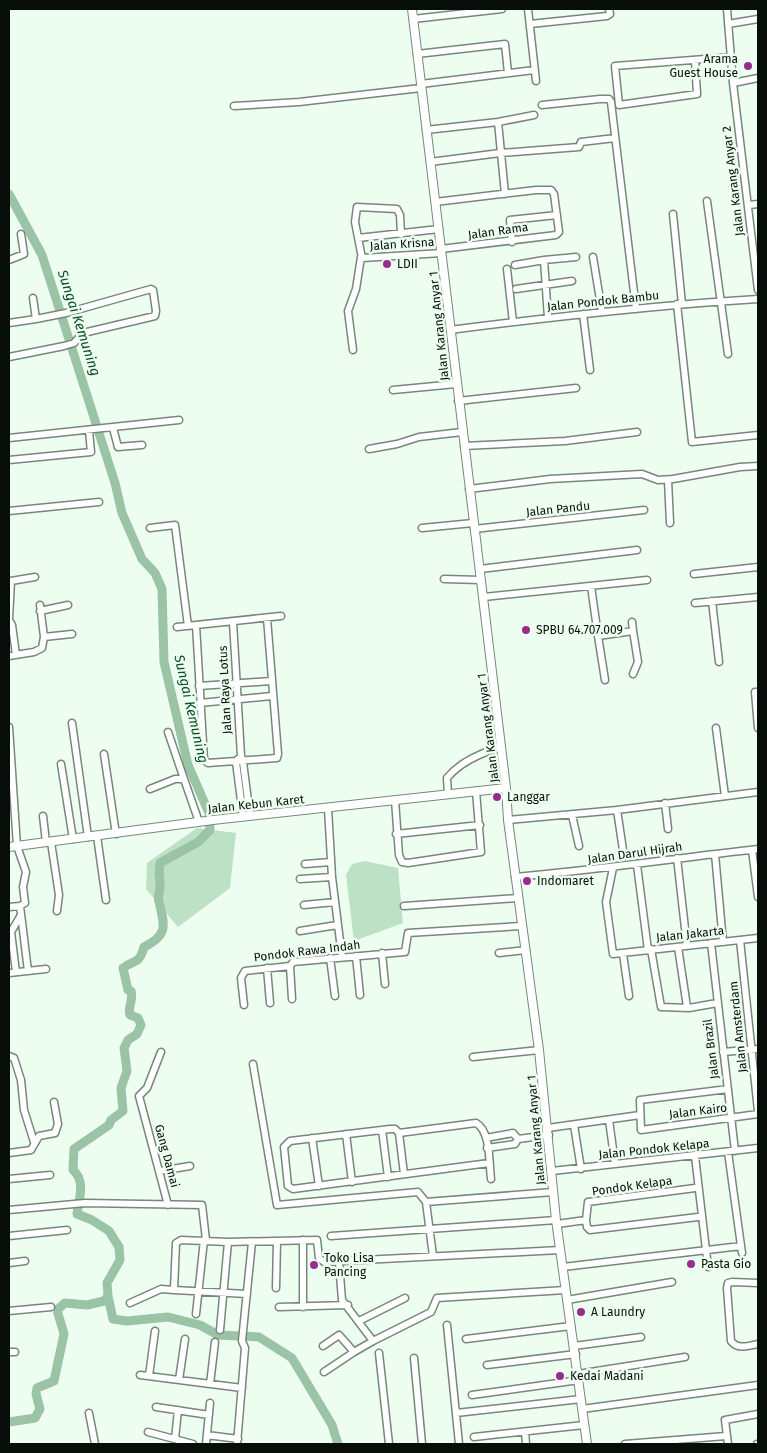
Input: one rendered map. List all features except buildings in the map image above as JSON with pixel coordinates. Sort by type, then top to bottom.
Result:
[{"type":"main road","name":"Jalan Karang Anyar 1","points":[[412,9],[442,251],[458,401],[484,597],[515,878],[549,1132],[553,1192],[560,1250],[587,1444]]},
{"type":"main road","name":"Jalan Kebun Karet","points":[[13,846],[116,834],[201,821],[506,788]]},
{"type":"street","points":[[413,19],[502,9]]},
{"type":"street","points":[[528,9],[536,81]]},
{"type":"street","points":[[530,24],[607,16],[609,9]]},
{"type":"street","name":"Jalan Karang Anyar 2","points":[[726,9],[758,290]]},
{"type":"street","points":[[728,24],[758,19]]},
{"type":"street","points":[[417,54],[505,44],[508,73]]},
{"type":"street","points":[[695,60],[698,94],[619,105],[615,66],[731,57]]},
{"type":"street","points":[[234,106],[299,102],[534,70]]},
{"type":"street","points":[[733,83],[758,78]]},
{"type":"street","points":[[542,105],[609,99],[612,104],[636,309]]},
{"type":"street","points":[[426,130],[498,122],[534,115]]},
{"type":"street","points":[[498,122],[505,194]]},
{"type":"street","points":[[430,162],[500,153],[579,147],[581,142],[615,138]]},
{"type":"street","points":[[435,202],[536,190],[551,190],[554,194],[557,215],[510,220],[512,242]]},
{"type":"street","points":[[707,201],[728,354]]},
{"type":"street","points":[[748,205],[758,204]]},
{"type":"street","points":[[353,350],[348,311],[356,289],[358,264],[362,257],[358,238],[357,207],[397,209],[401,234]]},
{"type":"street","points":[[673,214],[692,442],[758,435]]},
{"type":"street","name":"Jalan Rama","points":[[442,251],[558,234],[557,215]]},
{"type":"street","points":[[358,238],[439,229]]},
{"type":"street","points":[[9,260],[24,254],[21,234]]},
{"type":"street","name":"Jalan Krisna","points":[[362,257],[442,251]]},
{"type":"street","points":[[515,265],[576,257]]},
{"type":"street","points":[[593,257],[602,312]]},
{"type":"street","points":[[544,260],[548,318]]},
{"type":"street","points":[[507,269],[513,322]]},
{"type":"street","points":[[516,289],[572,281]]},
{"type":"street","points":[[9,323],[66,313],[84,306],[153,290],[156,311],[154,316],[83,333],[74,343],[64,346],[9,357]]},
{"type":"street","points":[[33,298],[36,319]]},
{"type":"street","name":"Jalan Pondok Bambu","points":[[450,330],[680,304],[758,299]]},
{"type":"street","points":[[583,314],[590,370]]},
{"type":"street","points":[[393,390],[456,384]]},
{"type":"street","points":[[458,401],[576,388]]},
{"type":"street","points":[[9,438],[179,420]]},
{"type":"street","points":[[113,428],[118,446],[142,445]]},
{"type":"street","points":[[9,460],[91,452],[91,430]]},
{"type":"street","points":[[369,449],[397,444],[419,437],[462,432]]},
{"type":"street","points":[[464,446],[565,441],[637,432]]},
{"type":"street","points":[[469,488],[550,479],[642,474],[658,480],[668,480],[740,467],[758,466]]},
{"type":"street","points":[[668,480],[670,524]]},
{"type":"street","points":[[9,511],[99,502]]},
{"type":"street","name":"Jalan Pandu","points":[[422,528],[474,526],[644,510]]},
{"type":"street","points":[[150,528],[175,524],[188,626]]},
{"type":"street","points":[[480,570],[637,550]]},
{"type":"street","points":[[694,574],[758,567]]},
{"type":"street","points":[[34,577],[11,581],[9,619],[12,625],[12,655],[34,652],[42,648],[44,637],[40,608],[68,605]]},
{"type":"street","points":[[444,579],[481,580]]},
{"type":"street","points":[[484,597],[647,580]]},
{"type":"street","points":[[591,586],[606,680]]},
{"type":"street","points":[[695,603],[758,597]]},
{"type":"street","points":[[712,601],[719,662]]},
{"type":"street","points":[[178,627],[282,616]]},
{"type":"street","points":[[196,625],[204,760],[208,763],[277,758],[267,618]]},
{"type":"street","name":"Jalan Raya Lotus","points":[[233,622],[240,760],[247,816]]},
{"type":"street","points":[[632,622],[638,662],[633,674]]},
{"type":"street","points":[[598,636],[633,630]]},
{"type":"street","points":[[44,637],[72,634]]},
{"type":"street","points":[[199,686],[271,681]]},
{"type":"street","points":[[758,692],[754,692],[758,728]]},
{"type":"street","points":[[200,703],[272,696]]},
{"type":"street","points":[[72,723],[106,900]]},
{"type":"street","points":[[9,727],[13,846],[26,872],[23,887],[25,902],[20,906],[9,908]]},
{"type":"street","points":[[716,728],[725,796]]},
{"type":"street","points":[[168,732],[201,821]]},
{"type":"street","points":[[448,794],[447,778],[453,770],[475,757],[501,746]]},
{"type":"street","points":[[104,754],[116,834]]},
{"type":"street","points":[[61,764],[73,839]]},
{"type":"street","points":[[150,789],[175,779],[184,779]]},
{"type":"street","points":[[395,800],[396,834],[400,860],[408,863],[481,852],[476,791]]},
{"type":"street","points":[[508,820],[617,810],[758,792]]},
{"type":"street","points":[[665,803],[668,830]]},
{"type":"street","points":[[328,808],[332,877],[342,957]]},
{"type":"street","points":[[617,810],[622,850]]},
{"type":"street","points":[[572,815],[579,846]]},
{"type":"street","points":[[43,816],[59,895],[57,911]]},
{"type":"street","points":[[396,834],[480,826]]},
{"type":"street","points":[[755,850],[758,897]]},
{"type":"street","name":"Jalan Darul Hijrah","points":[[515,878],[755,850]]},
{"type":"street","points":[[715,854],[722,942]]},
{"type":"street","points":[[677,858],[687,946]]},
{"type":"street","points":[[305,864],[331,862]]},
{"type":"street","points":[[637,865],[659,1004],[664,1008],[718,1003]]},
{"type":"street","points":[[613,868],[606,908],[613,953],[623,954],[629,996]]},
{"type":"street","points":[[300,879],[332,877]]},
{"type":"street","points":[[404,906],[518,898]]},
{"type":"street","points":[[304,905],[335,902]]},
{"type":"street","points":[[20,906],[28,970]]},
{"type":"street","points":[[21,916],[11,932],[12,972],[46,969]]},
{"type":"street","points":[[300,931],[337,925]]},
{"type":"street","name":"Pondok Rawa Indah","points":[[244,1004],[241,978],[243,973],[290,966],[293,962],[407,951],[408,933],[521,926]]},
{"type":"street","name":"Jalan Jakarta","points":[[623,954],[758,938]]},
{"type":"street","name":"Jalan Amsterdam","points":[[740,940],[755,1049],[758,1113]]},
{"type":"street","name":"Jalan Brazil","points":[[706,1250],[741,1249],[731,1152],[731,1118],[710,943]]},
{"type":"street","points":[[678,947],[687,1007]]},
{"type":"street","points":[[499,953],[526,950]]},
{"type":"street","points":[[382,953],[385,984]]},
{"type":"street","points":[[356,956],[360,996]]},
{"type":"street","points":[[330,958],[335,996]]},
{"type":"street","points":[[290,966],[292,999]]},
{"type":"street","points":[[267,968],[270,1003]]},
{"type":"street","points":[[723,1052],[755,1049]]},
{"type":"street","points":[[473,1057],[539,1050]]},
{"type":"street","name":"Gang Damai","points":[[161,1052],[147,1088],[139,1096],[168,1205]]},
{"type":"street","points":[[9,1056],[14,1058],[20,1075],[24,1110],[34,1142]]},
{"type":"street","points":[[253,1064],[277,1205],[418,1192],[426,1202],[433,1256]]},
{"type":"street","points":[[487,1148],[515,1144],[518,1139],[574,1125],[640,1115],[639,1102],[644,1099],[728,1089]]},
{"type":"street","points":[[9,1153],[31,1150],[34,1142],[41,1135],[55,1133],[58,1124],[54,1102]]},
{"type":"street","name":"Jalan Kairo","points":[[640,1115],[641,1130],[758,1113]]},
{"type":"street","points":[[609,1120],[615,1164]]},
{"type":"street","points":[[399,1133],[473,1123],[481,1126],[486,1138],[491,1179]]},
{"type":"street","points":[[574,1125],[580,1169]]},
{"type":"street","points":[[404,1174],[399,1133],[396,1129],[290,1141],[284,1147],[288,1186],[293,1189],[489,1163]]},
{"type":"street","points":[[382,1130],[388,1177]]},
{"type":"street","points":[[486,1138],[513,1133],[518,1139]]},
{"type":"street","points":[[346,1134],[352,1182]]},
{"type":"street","points":[[312,1138],[319,1186]]},
{"type":"street","name":"Jalan Pondok Kelapa","points":[[552,1171],[758,1148]]},
{"type":"street","points":[[695,1156],[708,1267]]},
{"type":"street","points":[[160,1171],[190,1166]]},
{"type":"street","points":[[9,1180],[50,1175]]},
{"type":"street","name":"Pondok Kelapa","points":[[586,1220],[588,1202],[695,1188]]},
{"type":"street","points":[[426,1202],[553,1192]]},
{"type":"street","points":[[9,1210],[72,1203],[202,1205],[205,1240],[196,1314]]},
{"type":"street","points":[[331,1236],[430,1228],[586,1220],[587,1227],[590,1230],[698,1217]]},
{"type":"street","points":[[9,1236],[67,1230]]},
{"type":"street","points":[[174,1290],[176,1243],[181,1240],[228,1242],[318,1241],[321,1261],[339,1262],[560,1250]]},
{"type":"street","points":[[302,1307],[303,1240]]},
{"type":"street","points":[[276,1288],[277,1241]]},
{"type":"street","points":[[220,1330],[228,1242]]},
{"type":"street","points":[[207,1435],[237,1442],[245,1348],[242,1341],[252,1242]]},
{"type":"street","points":[[563,1267],[706,1250]]},
{"type":"street","points":[[9,1263],[25,1261]]},
{"type":"street","points":[[339,1262],[342,1299],[373,1341]]},
{"type":"street","points":[[568,1300],[672,1282]]},
{"type":"street","points":[[758,1283],[732,1282],[728,1283],[727,1288],[731,1341],[734,1346],[740,1347],[758,1344]]},
{"type":"street","points":[[130,1303],[161,1289],[247,1294]]},
{"type":"street","points":[[324,1372],[373,1341],[431,1312],[437,1298],[566,1290]]},
{"type":"street","points":[[359,1321],[405,1298]]},
{"type":"street","points":[[279,1307],[348,1305]]},
{"type":"street","points":[[9,1310],[51,1307]]},
{"type":"street","points":[[447,1325],[459,1444]]},
{"type":"street","points":[[466,1339],[571,1326]]},
{"type":"street","points":[[150,1376],[155,1331]]},
{"type":"street","points":[[324,1346],[340,1335],[354,1352]]},
{"type":"street","points":[[487,1365],[575,1350],[640,1336]]},
{"type":"street","points":[[179,1380],[185,1339]]},
{"type":"street","points":[[210,1384],[215,1342]]},
{"type":"street","points":[[379,1354],[388,1444]]},
{"type":"street","points":[[472,1395],[685,1357]]},
{"type":"street","points":[[414,1358],[422,1444]]},
{"type":"street","points":[[140,1375],[242,1388]]},
{"type":"street","points":[[582,1409],[758,1386]]},
{"type":"street","points":[[456,1413],[581,1399]]},
{"type":"street","points":[[206,1444],[210,1403]]},
{"type":"street","points":[[156,1407],[209,1415]]},
{"type":"street","points":[[175,1439],[178,1410]]},
{"type":"street","points":[[90,1413],[95,1444]]},
{"type":"street","points":[[728,1444],[726,1436],[727,1419],[758,1414]]},
{"type":"street","points":[[474,1437],[584,1425]]},
{"type":"street","points":[[148,1432],[193,1444]]},
{"type":"street","points":[[524,1432],[526,1444]]},
{"type":"street","points":[[625,1444],[726,1436]]},
{"type":"green space","points":[[197,828],[236,833],[230,888],[178,927],[146,889],[147,863]]},
{"type":"green space","points":[[365,861],[398,868],[403,923],[354,941],[346,875],[352,864]]},
{"type":"waterway","name":"Sungai Kemuning","points":[[9,194],[42,255],[115,483],[122,513],[142,559],[155,573],[162,589],[164,662],[188,765],[209,813],[210,830],[198,842],[160,863],[158,898],[163,917],[163,929],[161,934],[152,943],[144,947],[138,959],[123,968],[128,990],[132,994],[129,1009],[130,1015],[138,1018],[141,1025],[137,1034],[128,1040],[124,1048],[127,1071],[121,1088],[123,1111],[111,1120],[109,1125],[74,1149],[73,1170],[77,1174],[81,1185],[77,1214],[92,1220],[109,1231],[119,1247],[120,1260],[107,1283],[108,1296],[104,1301],[87,1305],[65,1303],[57,1310],[64,1334],[54,1381],[37,1388],[36,1394],[40,1409],[35,1418],[9,1422]]},
{"type":"waterway","points":[[108,1296],[113,1319],[127,1321],[168,1317],[200,1325],[218,1335],[259,1337],[292,1358],[332,1425],[338,1444]]},
{"type":"place","name":"Arama Guest House","points":[[748,66]]},
{"type":"place","name":"LDII","points":[[387,264]]},
{"type":"place","name":"SPBU 64.707.009","points":[[526,630]]},
{"type":"place","name":"Langgar","points":[[497,797]]},
{"type":"place","name":"Indomaret","points":[[527,881]]},
{"type":"place","name":"Pasta Gio","points":[[691,1264]]},
{"type":"place","name":"Toko Lisa Pancing","points":[[314,1265]]},
{"type":"place","name":"A Laundry","points":[[581,1312]]},
{"type":"place","name":"Kedai Madani","points":[[560,1376]]}]
